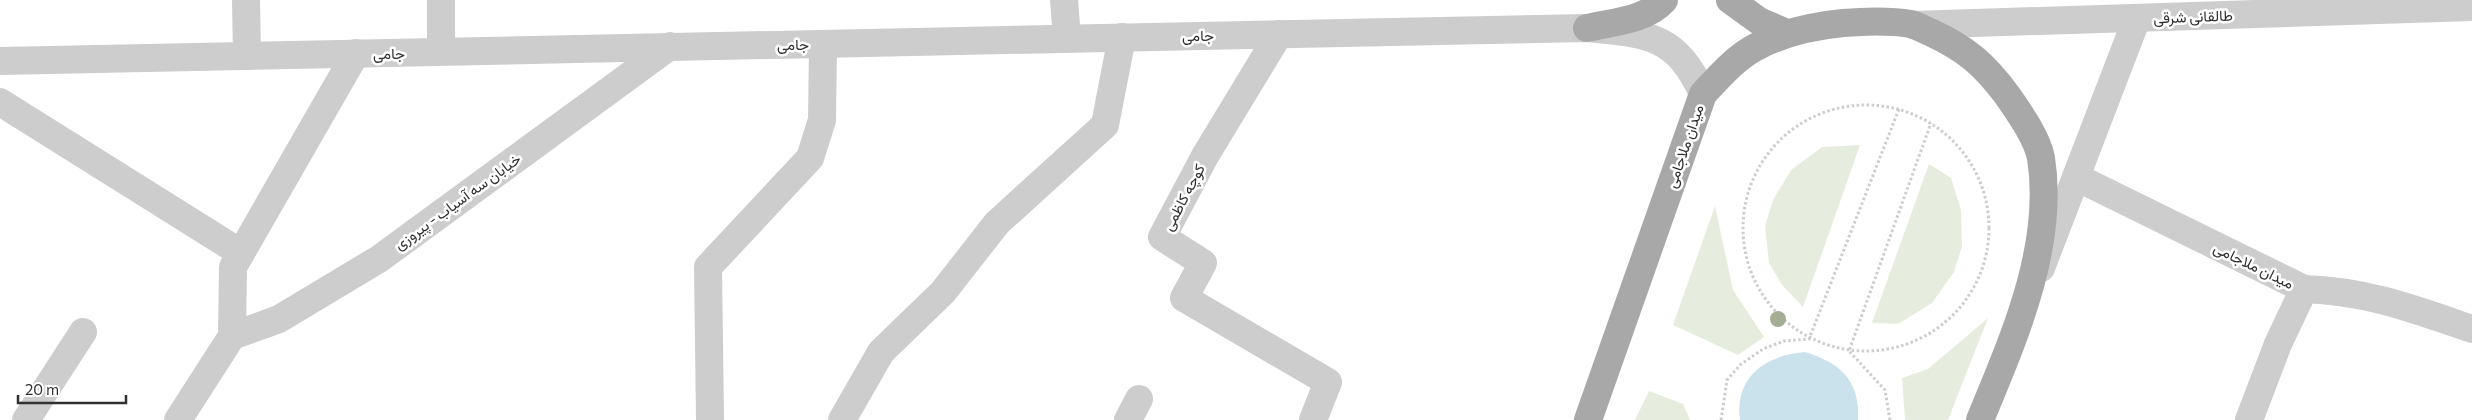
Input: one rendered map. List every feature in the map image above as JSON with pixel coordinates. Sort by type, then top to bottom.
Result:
[{"type":"main road","points":[[1587,28],[1637,17],[1651,11],[1664,0]]},
{"type":"main road","points":[[1730,0],[1760,21],[1787,32]]},
{"type":"main road","name":"میدان ملاجامی","points":[[1588,420],[1703,94],[1728,67],[1755,48],[1787,32],[1822,25],[1874,20],[1913,25],[1961,47],[1992,74],[2023,117],[2041,156],[2043,202],[2037,255],[2019,325],[1980,420]]},
{"type":"street","points":[[246,0],[247,56]]},
{"type":"street","points":[[441,0],[441,51]]},
{"type":"street","points":[[1064,0],[1067,38]]},
{"type":"street","name":"طالقانی شرقی","points":[[1913,25],[2092,10],[2137,18],[2472,7]]},
{"type":"street","name":"میدان ملاجامی","points":[[2019,325],[2137,18]]},
{"type":"street","name":"جامی","points":[[0,61],[1587,28],[1640,34],[1662,42],[1694,73],[1703,94]]},
{"type":"street","name":"کوچه کاظمی","points":[[1279,34],[1205,156],[1162,237],[1203,263],[1184,298],[1328,382],[1313,420]]},
{"type":"street","points":[[842,420],[881,352],[943,292],[997,223],[1105,125],[1122,37]]},
{"type":"street","points":[[710,420],[708,267],[810,158],[822,120],[822,44]]},
{"type":"street","name":"خیابان سه آسیاب - پیروزی","points":[[232,336],[279,319],[379,258],[670,46]]},
{"type":"street","points":[[178,420],[232,336],[233,267],[356,53]]},
{"type":"street","points":[[1,105],[241,253]]},
{"type":"street","name":"میدان ملاجامی","points":[[2076,178],[2304,289],[2336,290],[2404,305],[2472,329]]},
{"type":"street","points":[[2248,420],[2278,344],[2304,289]]},
{"type":"street","points":[[26,420],[83,332]]},
{"type":"path","points":[[1863,105],[1899,109],[1931,122],[1963,150],[1984,187],[1991,228],[1984,270],[1963,307],[1931,335],[1891,350],[1848,351],[1810,339],[1780,318],[1758,289],[1745,255],[1742,219],[1750,184],[1768,152],[1794,127],[1827,111],[1863,105]]},
{"type":"path","points":[[1810,339],[1899,109]]},
{"type":"path","points":[[1848,351],[1931,122]]},
{"type":"path","points":[[1721,420],[1727,380],[1740,365],[1763,349],[1784,341],[1810,339]]},
{"type":"path","points":[[1848,351],[1885,390],[1890,420]]},
{"type":"green space","points":[[1860,145],[1803,307],[1782,285],[1769,263],[1765,226],[1773,200],[1791,170],[1822,147]]},
{"type":"green space","points":[[1929,164],[1951,178],[1961,210],[1962,246],[1954,272],[1932,303],[1898,324],[1872,323]]},
{"type":"green space","points":[[1715,206],[1733,290],[1764,337],[1738,355],[1673,325]]},
{"type":"green space","points":[[1988,318],[1948,420],[1905,420],[1902,378],[1928,369]]},
{"type":"green space","points":[[1649,391],[1683,404],[1690,420],[1635,420]]},
{"type":"water","points":[[1805,352],[1829,362],[1846,376],[1856,394],[1858,420],[1740,420],[1739,405],[1742,392],[1748,380],[1756,371],[1766,363],[1778,358]]}]
